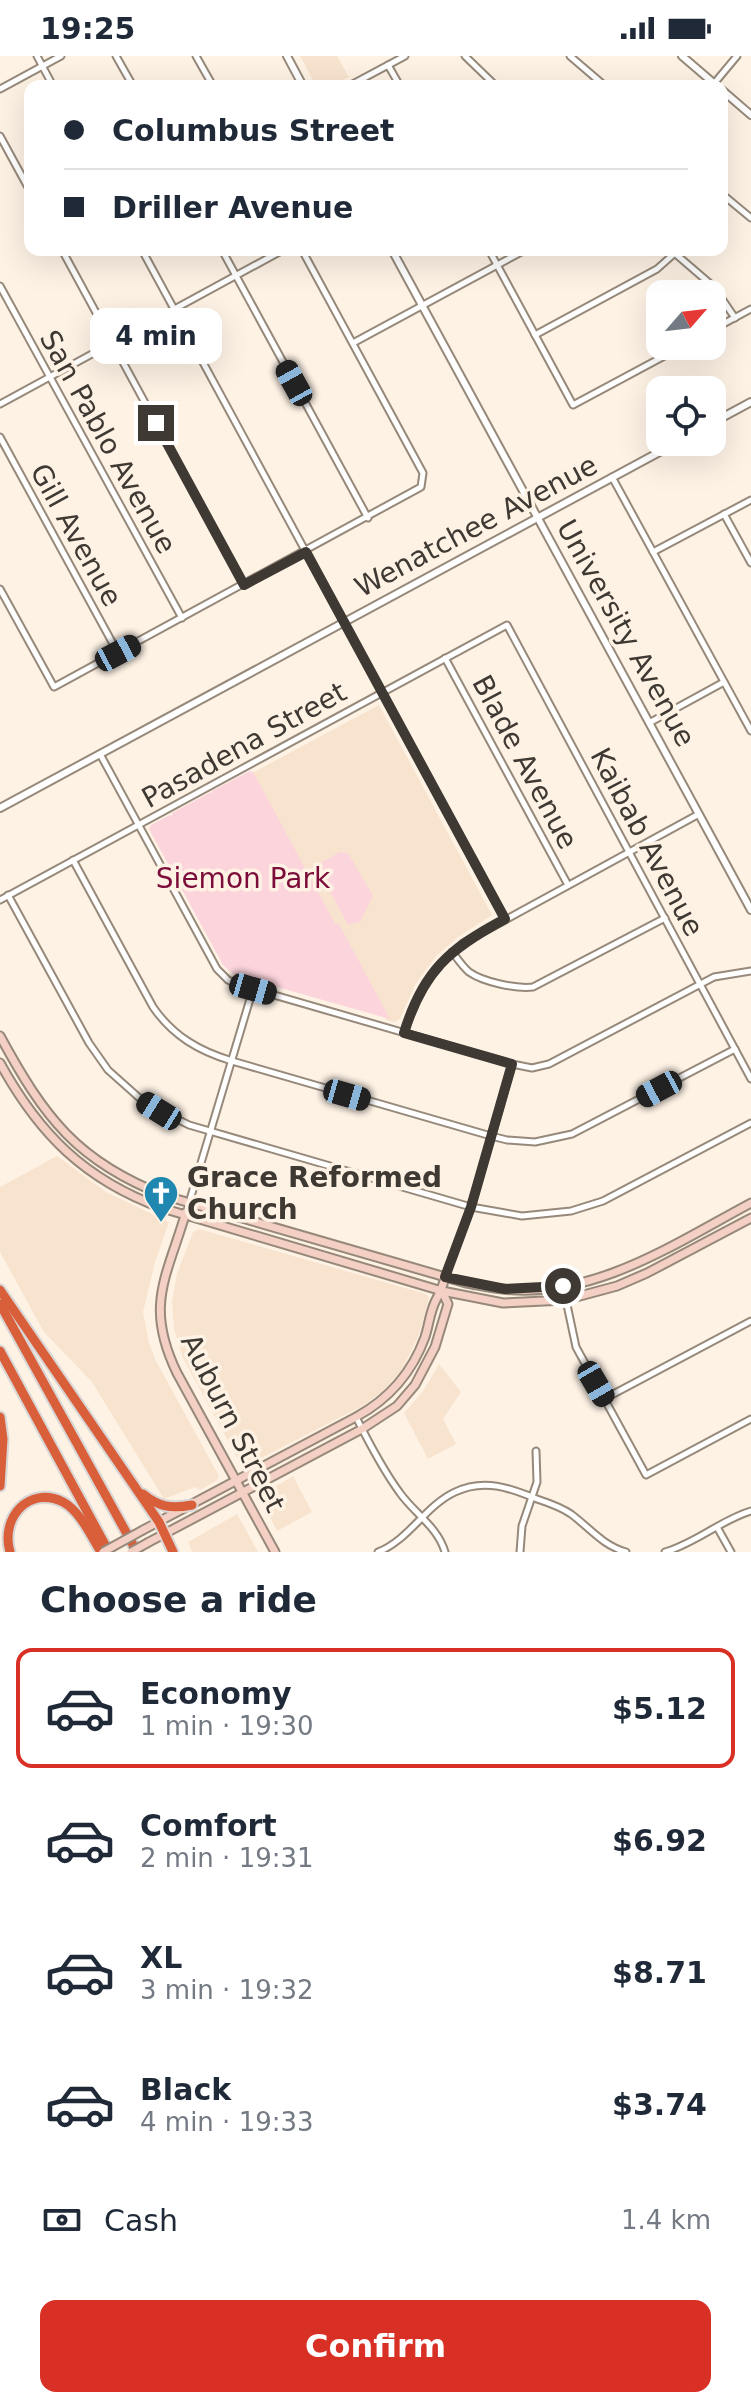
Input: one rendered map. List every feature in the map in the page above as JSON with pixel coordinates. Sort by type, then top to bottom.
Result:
[{"type":"highway","points":[[0,1290],[159,1522],[173,1552]]},
{"type":"highway","points":[[0,1304],[134,1552]]},
{"type":"highway","points":[[0,1351],[104,1552]]},
{"type":"highway","points":[[0,1417],[3,1439],[0,1486]]},
{"type":"highway","points":[[134,1485],[163,1507],[192,1505]]},
{"type":"highway","points":[[10,1552],[6,1530],[10,1517],[24,1503],[51,1498],[72,1509],[104,1552]]},
{"type":"main road","points":[[0,1036],[35,1098],[70,1139],[98,1162],[133,1182],[189,1203],[445,1277],[505,1289],[563,1286],[595,1280],[630,1267],[751,1203]]},
{"type":"main road","points":[[0,1063],[36,1120],[76,1161],[127,1194],[185,1215],[442,1291],[503,1303],[565,1300],[599,1292],[635,1279],[751,1218]]},
{"type":"main road","name":"Auburn Street","points":[[189,1203],[163,1279],[160,1308],[163,1336],[177,1373],[275,1552]]},
{"type":"main road","points":[[104,1552],[356,1417],[388,1395],[407,1374],[420,1349],[445,1277]]},
{"type":"main road","points":[[134,1552],[362,1429],[397,1406],[423,1373],[435,1347],[448,1304],[442,1291]]},
{"type":"street","points":[[37,56],[50,80]]},
{"type":"street","points":[[0,89],[61,56]]},
{"type":"street","points":[[116,56],[130,80]]},
{"type":"street","points":[[196,56],[210,80]]},
{"type":"street","points":[[287,56],[300,80]]},
{"type":"street","points":[[360,80],[405,56]]},
{"type":"street","points":[[465,56],[490,80]]},
{"type":"street","points":[[570,56],[598,80]]},
{"type":"street","points":[[682,56],[708,80]]},
{"type":"street","points":[[718,80],[737,56]]},
{"type":"street","points":[[388,65],[397,80]]},
{"type":"street","points":[[728,95],[751,115]]},
{"type":"street","points":[[0,136],[24,180]]},
{"type":"street","points":[[728,199],[751,218]]},
{"type":"street","points":[[65,256],[244,585]]},
{"type":"street","points":[[145,256],[505,919]]},
{"type":"street","points":[[225,256],[368,518]]},
{"type":"street","points":[[0,404],[272,256]]},
{"type":"street","points":[[0,589],[54,687],[418,491],[423,483],[423,473],[305,256]]},
{"type":"street","name":"University Avenue","points":[[395,256],[751,910]]},
{"type":"street","points":[[492,256],[573,405],[657,360]]},
{"type":"street","points":[[353,343],[514,256]]},
{"type":"street","points":[[535,335],[657,269],[669,256]]},
{"type":"street","points":[[678,256],[714,287],[735,318]]},
{"type":"street","name":"San Pablo Avenue","points":[[0,286],[182,618]]},
{"type":"street","points":[[726,323],[751,309]]},
{"type":"street","points":[[726,415],[751,402]]},
{"type":"street","name":"Gill Avenue","points":[[0,437],[118,653]]},
{"type":"street","name":"Wenatchee Avenue","points":[[0,808],[652,456]]},
{"type":"street","points":[[612,477],[751,731]]},
{"type":"street","points":[[653,552],[751,500]]},
{"type":"street","points":[[724,514],[751,563]]},
{"type":"street","name":"Pasadena Street","points":[[0,900],[507,625]]},
{"type":"street","name":"Kaibab Avenue","points":[[507,625],[751,1079]]},
{"type":"street","name":"Blade Avenue","points":[[445,658],[568,885]]},
{"type":"street","points":[[649,723],[724,682]]},
{"type":"street","points":[[100,754],[217,969],[228,980],[253,989],[532,1068],[549,1064],[700,983],[721,974],[751,971]]},
{"type":"street","points":[[404,1033],[422,988],[452,952],[475,935],[699,814]]},
{"type":"street","points":[[73,860],[160,1017],[191,1045],[232,1061],[491,1136],[535,1142],[572,1134],[735,1049]]},
{"type":"street","points":[[8,895],[89,1043],[108,1070],[132,1093],[159,1111],[189,1125],[489,1212],[522,1216],[555,1214],[587,1207],[615,1196],[751,1123]]},
{"type":"street","points":[[452,952],[476,976],[516,988],[533,987],[665,918]]},
{"type":"street","name":"Auburn Street","points":[[189,1203],[253,989]]},
{"type":"street","points":[[445,1277],[471,1207],[512,1064]]},
{"type":"street","points":[[563,1286],[576,1347],[646,1475],[751,1419]]},
{"type":"street","points":[[604,1399],[751,1321]]},
{"type":"street","points":[[356,1417],[400,1493],[439,1537],[445,1552]]},
{"type":"street","points":[[520,1552],[522,1526],[538,1472],[536,1451]]},
{"type":"street","points":[[378,1552],[395,1543],[448,1495],[478,1485],[500,1486],[533,1497],[568,1513],[601,1541],[626,1552]]},
{"type":"street","points":[[665,1552],[751,1511]]},
{"type":"street","points":[[717,1527],[731,1552]]},
{"type":"shaded area","points":[[300,56],[337,56],[349,77],[343,80],[313,80]]},
{"type":"shaded area","points":[[379,705],[492,915],[436,956],[415,985],[400,1019],[394,1022],[387,1020],[153,826]]},
{"type":"shaded area","points":[[57,1156],[106,1192],[169,1222],[143,1312],[156,1361],[219,1476],[200,1490],[195,1487],[164,1499],[92,1382],[44,1332],[0,1252],[0,1187]]},
{"type":"shaded area","points":[[199,1229],[426,1294],[429,1298],[418,1337],[401,1371],[383,1391],[364,1405],[246,1466],[241,1465],[183,1358],[174,1329],[172,1301],[177,1274],[193,1232]]},
{"type":"shaded area","points":[[439,1364],[461,1392],[443,1419],[456,1444],[428,1459],[404,1413],[424,1390]]},
{"type":"shaded area","points":[[293,1476],[312,1512],[277,1531],[260,1496]]},
{"type":"shaded area","points":[[237,1514],[258,1552],[192,1552],[188,1542]]},
{"type":"green space","name":"Siemon Park","points":[[250,771],[390,1019],[242,977],[223,965],[149,829],[151,825],[211,792],[213,794],[212,791]]},
{"type":"green space","points":[[340,852],[348,853],[373,896],[360,922],[348,925],[316,865]]},
{"type":"place","name":"Grace Reformed Church","points":[[161,1224]]},
{"type":"route","points":[[156,423],[244,585],[306,552],[505,919],[463,943],[437,967],[416,1000],[404,1033],[512,1064],[471,1207],[445,1277],[505,1289],[563,1286]]}]
